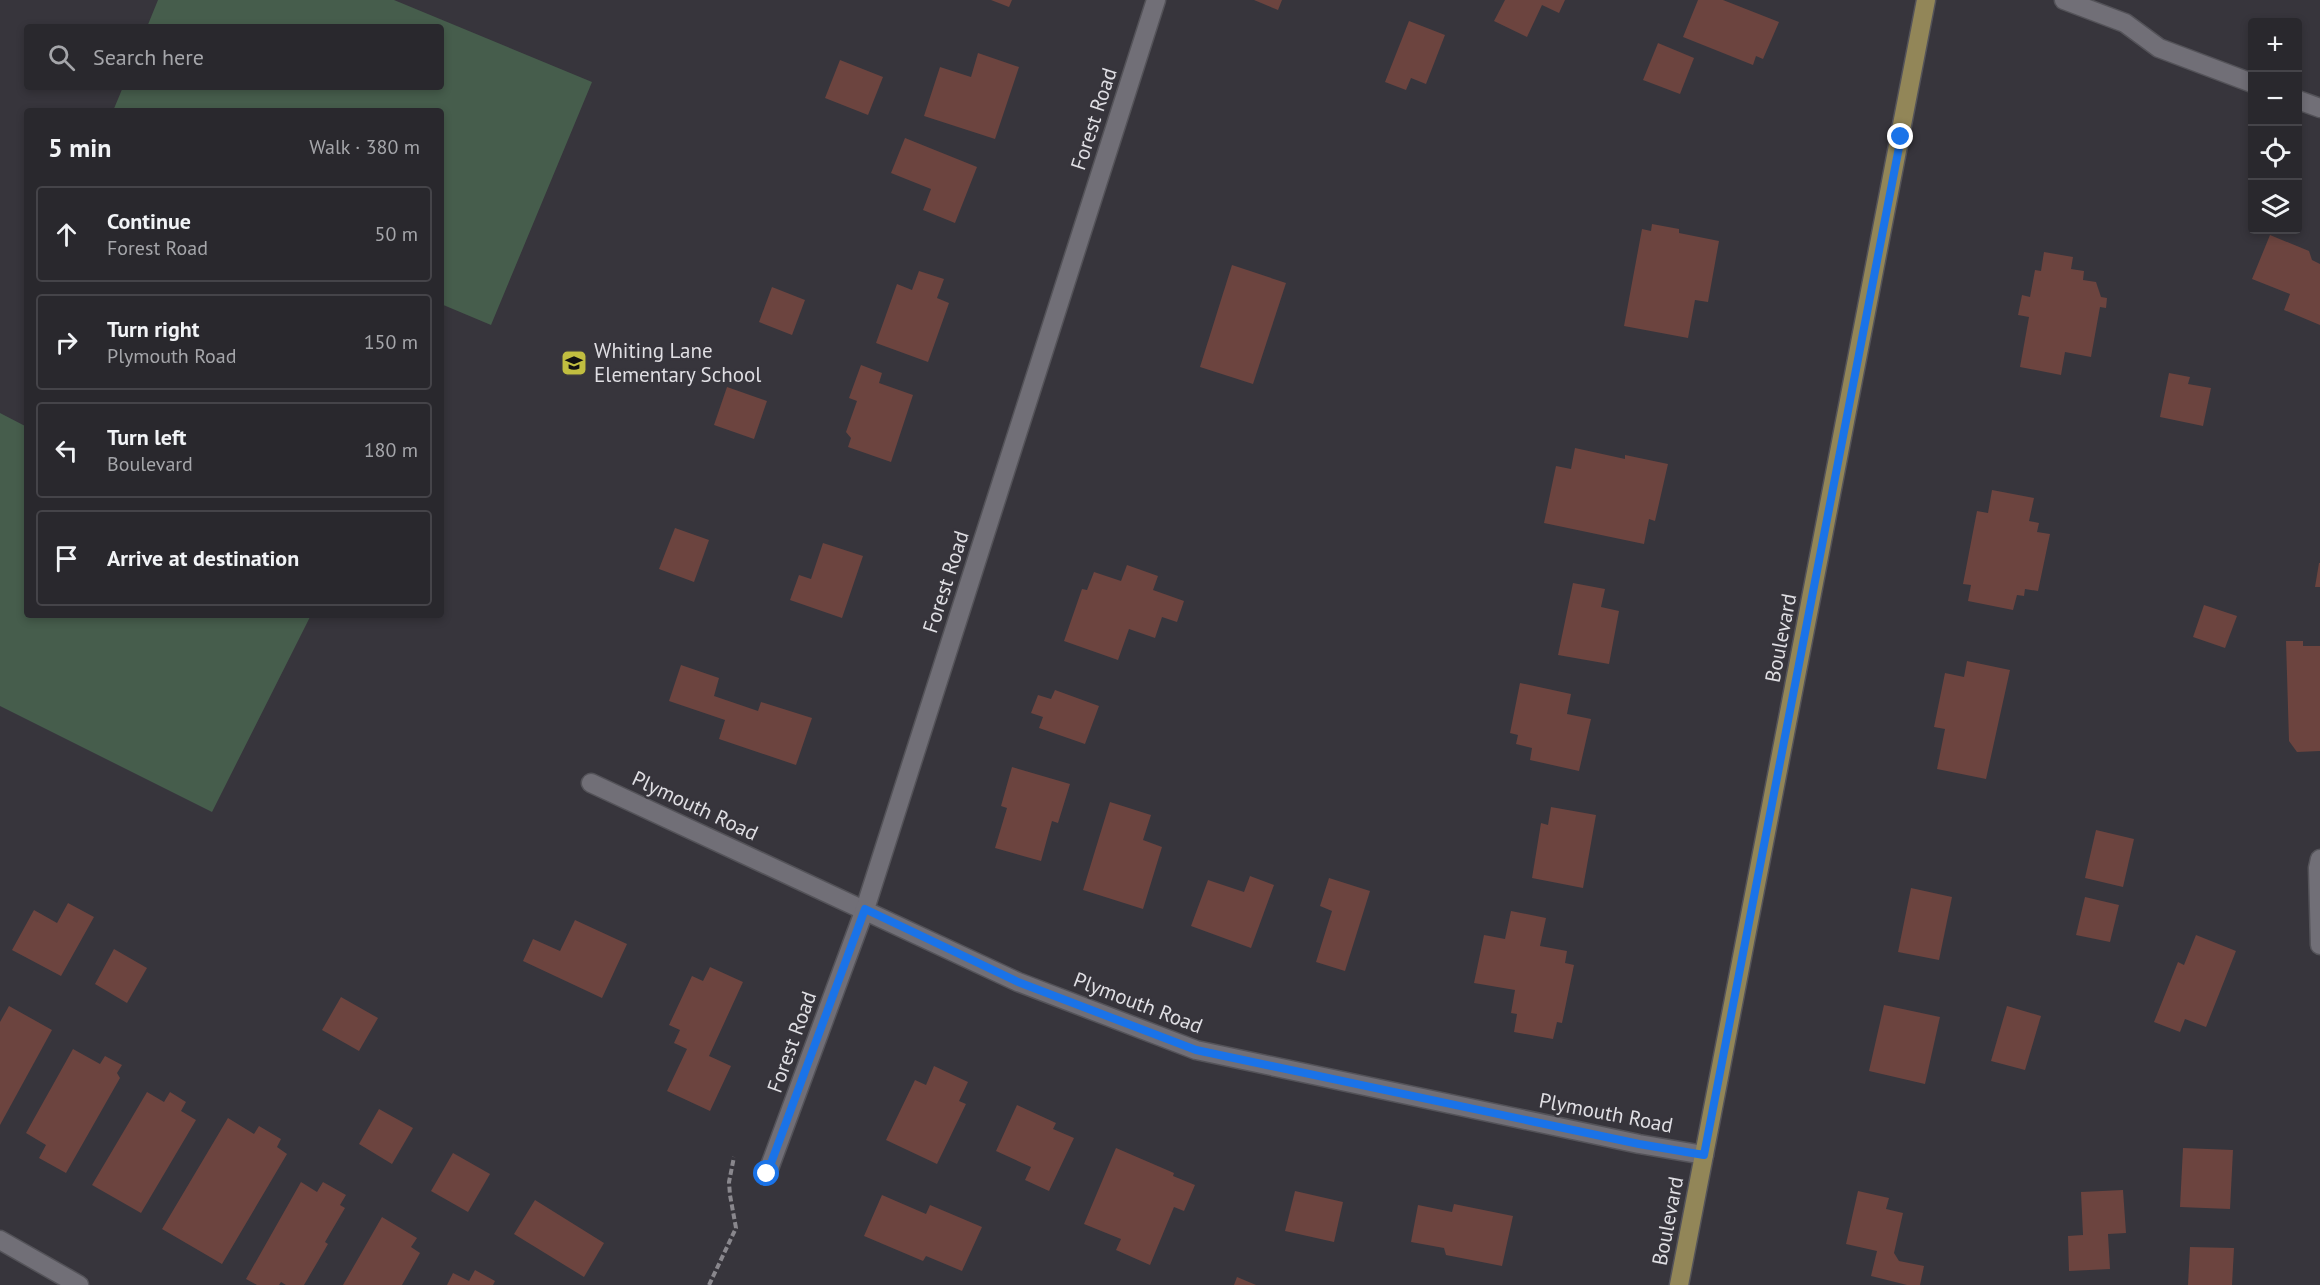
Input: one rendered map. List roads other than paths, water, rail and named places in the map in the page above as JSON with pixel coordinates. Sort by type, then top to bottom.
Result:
[{"type":"main road","name":"Boulevard","points":[[1678,1285],[1926,0]]},
{"type":"street","name":"Forest Road","points":[[767,1174],[865,909],[1155,0]]},
{"type":"street","points":[[2064,0],[2125,23],[2159,48],[2248,81]]},
{"type":"street","points":[[2302,101],[2320,108]]},
{"type":"street","name":"Plymouth Road","points":[[591,783],[1018,982],[1196,1050],[1639,1144],[1704,1155]]},
{"type":"street","points":[[2320,859],[2318,886],[2320,945]]},
{"type":"street","points":[[0,1240],[79,1285]]},
{"type":"place","name":"Whiting Lane Elementary School","points":[[574,363]]}]
